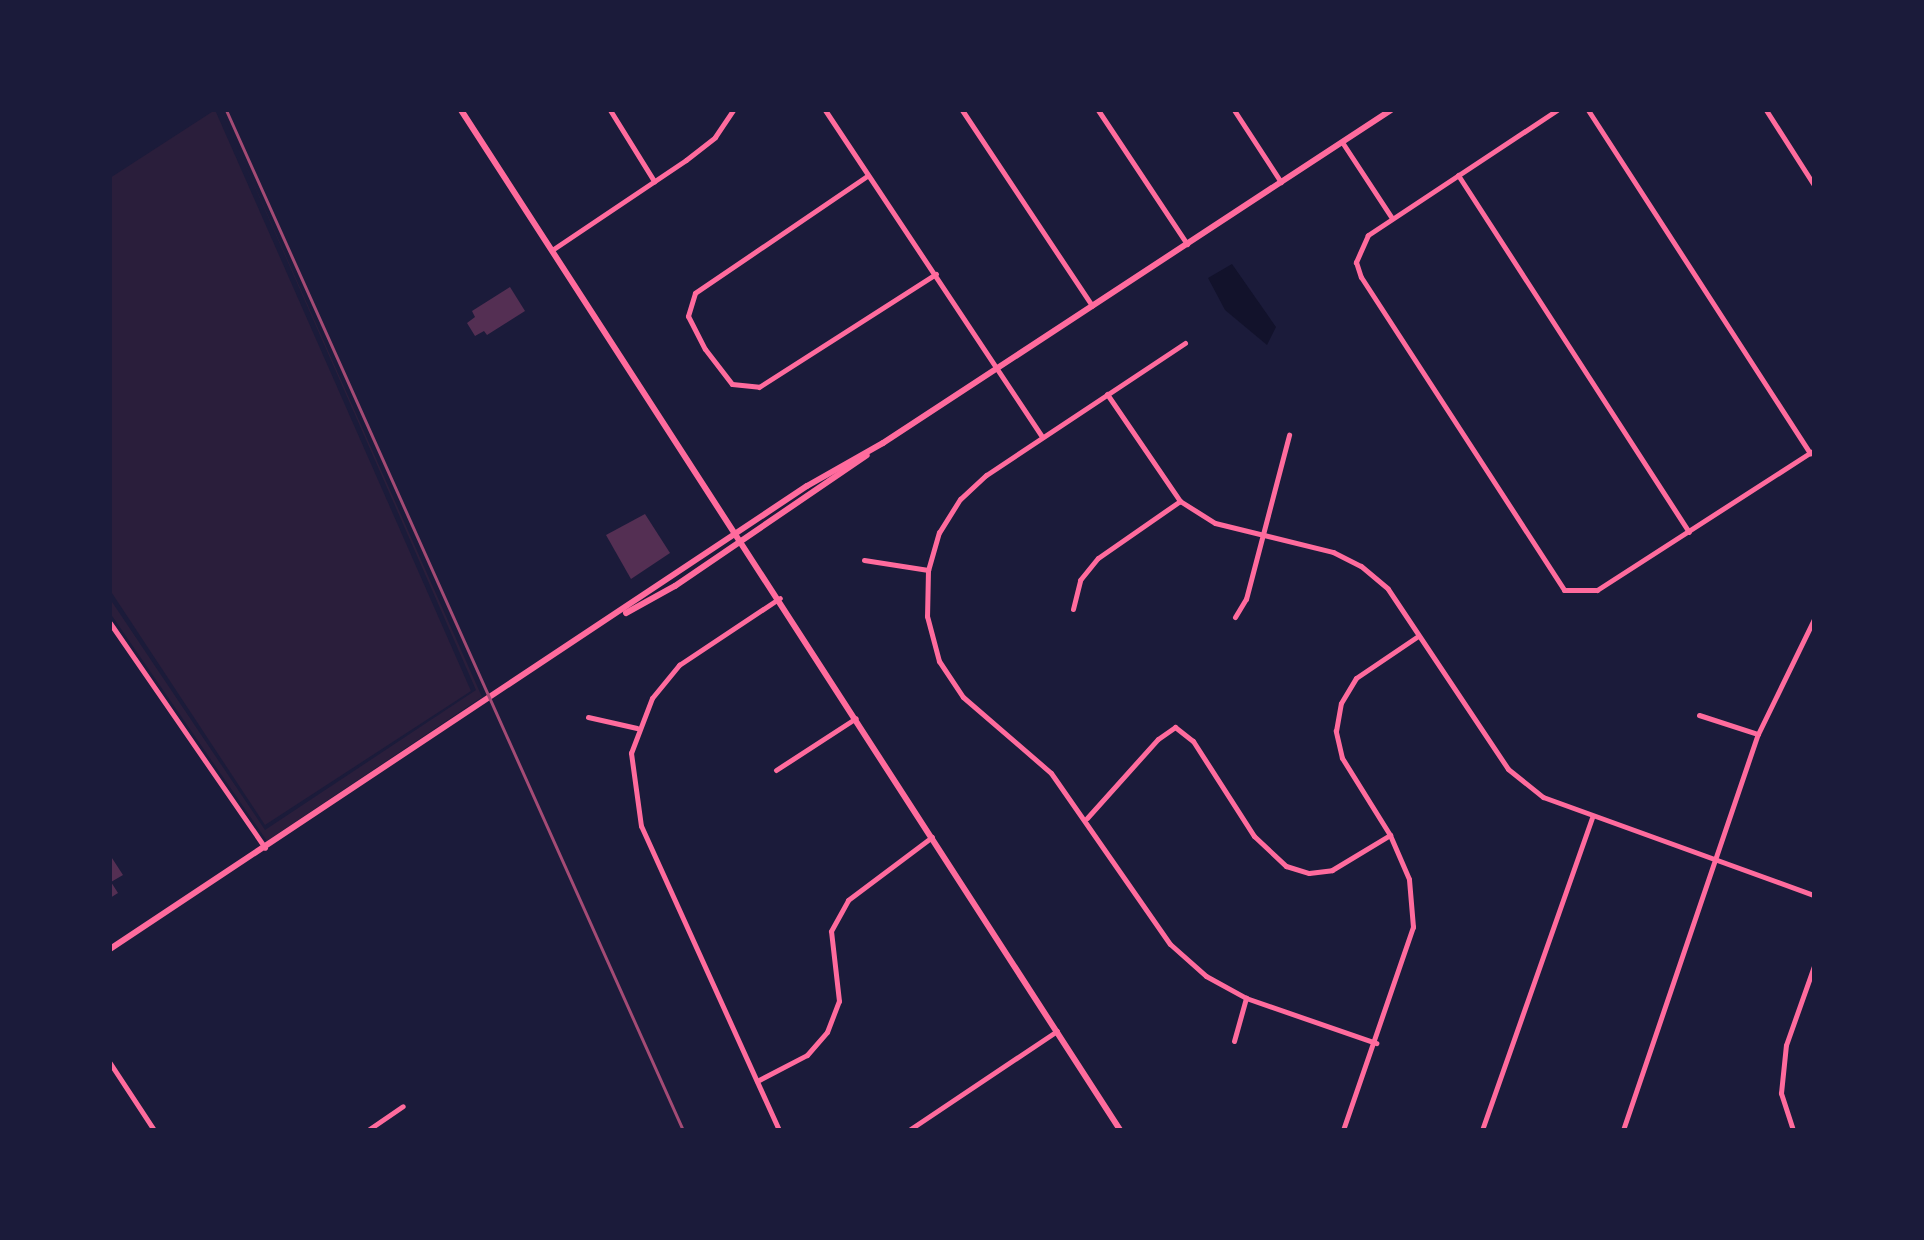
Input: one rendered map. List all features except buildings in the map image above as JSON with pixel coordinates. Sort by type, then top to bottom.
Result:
[{"type":"street","points":[[461,110],[738,532],[1120,1130]]},
{"type":"street","points":[[610,110],[654,181]]},
{"type":"street","points":[[552,250],[715,137],[733,110]]},
{"type":"street","points":[[825,110],[1042,437]]},
{"type":"street","points":[[962,110],[1092,306]]},
{"type":"street","points":[[1098,110],[1187,244]]},
{"type":"street","points":[[1234,110],[1281,182]]},
{"type":"street","points":[[1372,110],[1378,118]]},
{"type":"street","points":[[603,626],[743,540],[883,443],[1391,110]]},
{"type":"street","points":[[1557,110],[1392,219],[1358,248],[1356,262],[1369,291],[1564,590],[1582,594],[1597,590],[1812,451],[1588,110]]},
{"type":"street","points":[[1766,110],[1814,185]]},
{"type":"street","points":[[1342,142],[1392,219]]},
{"type":"street","points":[[1458,175],[1689,532]]},
{"type":"street","points":[[867,176],[695,293],[688,316],[705,349],[732,384],[759,387],[936,274]]},
{"type":"street","points":[[1185,343],[1042,437],[960,499],[939,532],[928,570],[927,616],[939,661],[963,697],[1051,773],[1087,818],[1170,944],[1206,976],[1246,998],[1376,1043]]},
{"type":"street","points":[[1107,394],[1180,501],[1215,523],[1333,552],[1361,566],[1388,589],[1508,769],[1543,797],[1592,818],[1814,895]]},
{"type":"street","points":[[1235,617],[1246,599],[1289,435]]},
{"type":"street","points":[[110,949],[603,626],[738,532],[883,443]]},
{"type":"street","points":[[1073,609],[1080,580],[1098,558],[1180,501]]},
{"type":"street","points":[[864,560],[928,570]]},
{"type":"street","points":[[779,1130],[641,826],[631,753],[637,728],[652,698],[679,665],[780,598]]},
{"type":"street","points":[[1623,1130],[1758,734],[1814,619]]},
{"type":"street","points":[[110,623],[265,848]]},
{"type":"street","points":[[1343,1130],[1376,1043],[1413,927],[1409,879],[1390,835],[1342,758],[1336,731],[1341,703],[1356,678],[1418,636]]},
{"type":"street","points":[[1699,715],[1758,734]]},
{"type":"street","points":[[588,717],[637,728]]},
{"type":"street","points":[[776,770],[857,718]]},
{"type":"street","points":[[1087,818],[1158,739],[1175,727],[1193,741],[1254,836],[1286,866],[1309,873],[1332,870],[1390,835]]},
{"type":"street","points":[[1482,1130],[1592,818]]},
{"type":"street","points":[[757,1081],[807,1055],[827,1032],[839,1001],[831,931],[848,900],[932,836]]},
{"type":"street","points":[[1793,1130],[1781,1093],[1786,1045],[1814,966]]},
{"type":"street","points":[[1234,1041],[1246,998]]},
{"type":"street","points":[[909,1130],[1057,1031]]},
{"type":"street","points":[[110,1063],[154,1130]]},
{"type":"street","points":[[368,1130],[403,1106]]},
{"type":"shaded area","points":[[215,110],[471,691],[265,825],[110,590],[110,178]]},
{"type":"shaded area","points":[[221,110],[482,697],[267,841],[110,613],[110,599],[265,830],[476,690]]},
{"type":"shaded area","points":[[1232,264],[1276,327],[1267,345],[1225,310],[1208,278]]},
{"type":"railway","points":[[226,110],[683,1130]]}]
